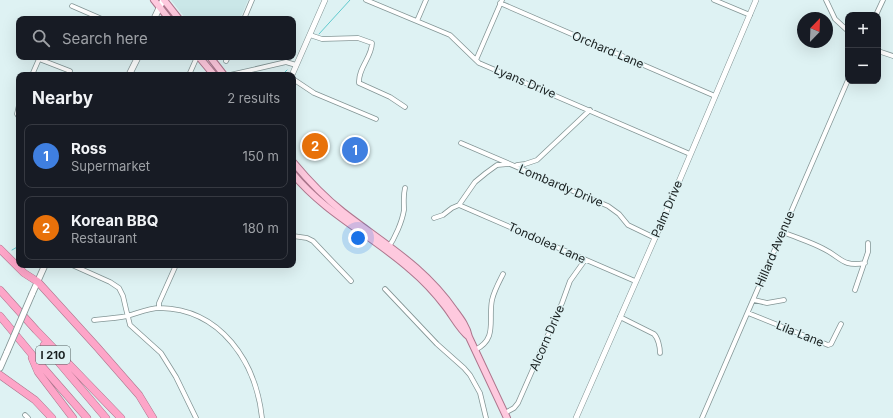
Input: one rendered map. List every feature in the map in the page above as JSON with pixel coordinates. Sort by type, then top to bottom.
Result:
[{"type":"highway","points":[[0,249],[16,265]]},
{"type":"highway","points":[[19,268],[38,282],[131,386],[154,418]]},
{"type":"highway","points":[[0,291],[121,418]]},
{"type":"highway","name":"I 210","points":[[0,291],[106,418]]},
{"type":"highway","name":"I 210","points":[[0,316],[87,418]]},
{"type":"highway","points":[[30,352],[38,372],[73,418]]},
{"type":"highway","points":[[0,375],[35,400],[52,418]]},
{"type":"main road","points":[[154,0],[167,16]]},
{"type":"main road","points":[[155,16],[164,0],[177,16]]},
{"type":"main road","points":[[130,72],[136,60]]},
{"type":"main road","points":[[201,60],[211,72]]},
{"type":"main road","points":[[212,60],[222,72]]},
{"type":"main road","points":[[296,166],[328,200],[354,224]]},
{"type":"main road","points":[[296,177],[318,200],[415,266],[444,296],[462,320],[468,331],[469,337],[506,416]]},
{"type":"main road","points":[[0,368],[44,268]]},
{"type":"street","points":[[245,16],[252,0]]},
{"type":"street","points":[[293,72],[325,0]]},
{"type":"street","name":"Lyans Drive","points":[[366,0],[450,35],[479,62],[690,154]]},
{"type":"street","points":[[417,22],[426,0]]},
{"type":"street","points":[[714,0],[750,15]]},
{"type":"street","name":"Palm Drive","points":[[576,418],[655,238],[756,0]]},
{"type":"street","points":[[826,0],[834,19],[845,28]]},
{"type":"street","points":[[877,12],[883,0]]},
{"type":"street","points":[[476,60],[501,2]]},
{"type":"street","name":"Orchard Lane","points":[[501,2],[715,96]]},
{"type":"street","points":[[72,6],[95,16]]},
{"type":"street","points":[[310,35],[322,39],[358,38],[372,43],[360,75],[359,83],[390,97],[405,107]]},
{"type":"street","points":[[881,52],[893,56]]},
{"type":"street","points":[[33,72],[39,60]]},
{"type":"street","points":[[42,60],[70,71]]},
{"type":"street","points":[[190,72],[196,60]]},
{"type":"street","points":[[243,72],[286,62],[296,65]]},
{"type":"street","points":[[296,81],[314,93],[376,119]]},
{"type":"street","name":"Hillard Avenue","points":[[702,418],[846,84]]},
{"type":"street","points":[[434,218],[443,215],[459,205],[475,182],[500,164],[525,164],[537,160],[590,110]]},
{"type":"street","name":"Lombardy Drive","points":[[461,143],[608,206],[619,214],[628,226],[655,238]]},
{"type":"street","points":[[388,248],[404,209],[404,188]]},
{"type":"street","name":"Tondolea Lane","points":[[459,205],[635,281]]},
{"type":"street","points":[[783,232],[825,249],[843,262],[854,265],[865,263]]},
{"type":"street","points":[[296,236],[307,238],[313,241],[351,281]]},
{"type":"street","points":[[855,290],[865,263],[868,252],[868,244]]},
{"type":"street","name":"Alcorn Drive","points":[[506,416],[518,403],[568,286],[585,260]]},
{"type":"street","points":[[79,268],[120,288],[130,325],[161,353],[176,377],[196,418]]},
{"type":"street","points":[[159,308],[175,268]]},
{"type":"street","points":[[475,350],[487,341],[490,332],[492,301],[503,274]]},
{"type":"street","points":[[385,289],[436,344],[470,375],[480,393],[486,418]]},
{"type":"street","points":[[754,300],[767,302],[784,300]]},
{"type":"street","points":[[94,320],[128,316],[159,308],[184,311],[210,322],[230,339],[237,348],[256,387],[262,418]]},
{"type":"street","name":"Lila Lane","points":[[748,313],[828,345],[831,344],[842,324]]},
{"type":"street","points":[[620,317],[654,334],[660,349],[660,353]]},
{"type":"shaded area","points":[[171,0],[248,0],[241,16],[184,16]]},
{"type":"waterway","points":[[319,34],[350,0]]},
{"type":"waterway","points":[[12,250],[16,248]]},
{"type":"place","name":"Korean BBQ","points":[[315,146]]},
{"type":"place","name":"Ross","points":[[355,150]]}]
